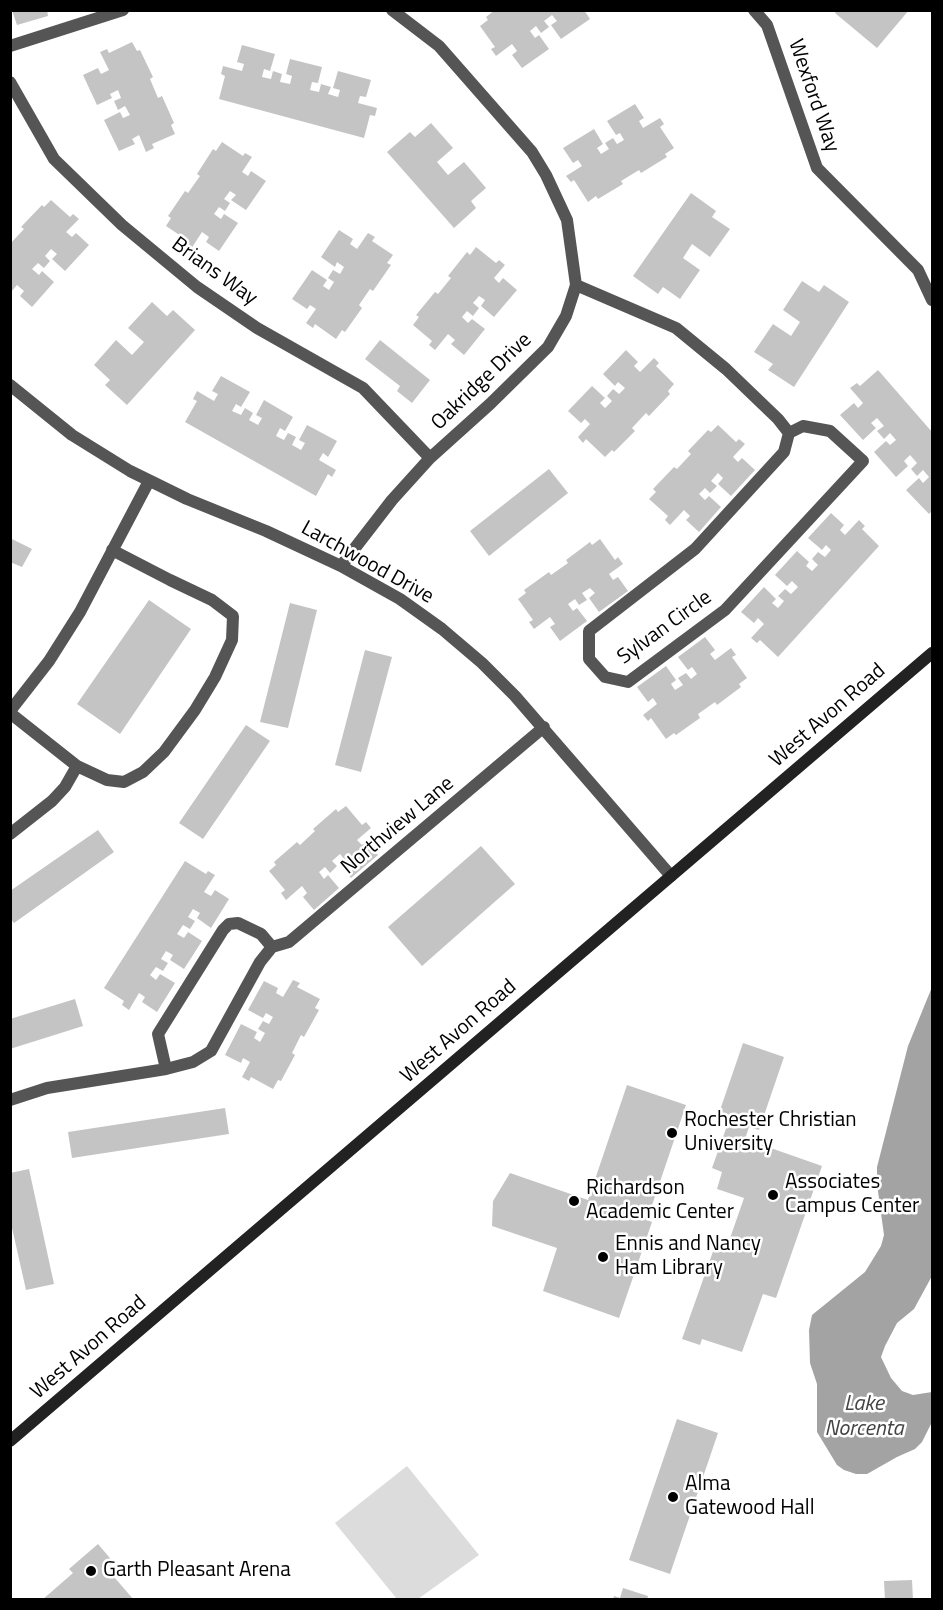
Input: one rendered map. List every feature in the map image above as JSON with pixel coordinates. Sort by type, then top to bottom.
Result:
[{"type":"main road","name":"West Avon Road","points":[[10,1441],[933,652]]},
{"type":"street","points":[[10,46],[123,10]]},
{"type":"street","name":"Oakridge Drive","points":[[341,566],[392,500],[430,458],[548,347],[566,316],[576,285],[567,220],[546,175],[532,152],[439,46],[392,10]]},
{"type":"street","name":"Wexford Way","points":[[754,10],[767,25],[817,168],[918,270],[933,300]]},
{"type":"street","name":"Brians Way","points":[[10,82],[54,159],[122,225],[197,287],[257,328],[363,388],[430,458]]},
{"type":"street","points":[[576,285],[676,328],[726,369],[778,419],[789,433]]},
{"type":"street","name":"Larchwood Drive","points":[[10,385],[72,435],[130,471],[341,566],[400,599],[442,629],[482,663],[544,727],[671,876]]},
{"type":"street","name":"Sylvan Circle","points":[[803,426],[830,431],[863,461],[725,610],[628,682],[604,677],[589,659],[589,631],[695,549],[784,452],[789,433],[803,426]]},
{"type":"street","points":[[112,550],[212,600],[233,616],[231,640],[215,676],[195,710],[164,752],[143,772],[124,782],[107,780],[77,766],[10,712],[49,661],[80,612],[112,550],[149,481]]},
{"type":"street","name":"Northview Lane","points":[[10,1100],[47,1088],[166,1069],[193,1062],[211,1051],[260,962],[272,947],[289,942],[544,727]]},
{"type":"street","points":[[10,834],[66,787],[77,766]]},
{"type":"street","points":[[166,1069],[158,1034],[223,930],[230,924],[238,923],[261,934],[272,947]]},
{"type":"shaded area","points":[[407,1466],[479,1555],[418,1599],[397,1599],[335,1523]]},
{"type":"water","name":"Lake Norcenta","points":[[932,987],[932,1276],[914,1309],[897,1323],[881,1357],[891,1378],[902,1391],[913,1395],[932,1392],[932,1422],[922,1442],[915,1449],[867,1474],[856,1474],[837,1465],[817,1432],[817,1384],[810,1363],[809,1330],[812,1315],[865,1272],[881,1246],[884,1235],[877,1167],[908,1046]]},
{"type":"building","points":[[12,10],[47,10],[48,16],[17,25]]},
{"type":"building","points":[[495,10],[584,10],[590,19],[561,39],[551,25],[557,21],[552,15],[544,21],[549,27],[541,33],[536,26],[530,31],[535,38],[539,35],[549,49],[522,68],[512,55],[517,51],[512,44],[496,56],[491,49],[495,47],[480,26]]},
{"type":"building","points":[[837,10],[909,10],[877,48],[835,13]]},
{"type":"building","points":[[132,42],[137,51],[140,50],[153,77],[150,79],[158,98],[162,96],[174,123],[171,125],[175,134],[152,144],[154,148],[146,152],[139,135],[132,139],[135,144],[119,151],[104,120],[120,112],[123,118],[130,115],[125,106],[118,110],[114,101],[121,98],[118,90],[110,94],[112,98],[97,105],[83,75],[98,68],[101,74],[109,70],[100,52],[107,49],[109,53]]},
{"type":"building","points":[[242,45],[275,54],[270,71],[264,69],[262,77],[271,79],[273,71],[282,74],[280,82],[290,84],[292,76],[286,74],[290,59],[322,67],[318,83],[312,82],[310,90],[319,92],[321,84],[331,87],[328,94],[338,97],[340,90],[333,88],[338,71],[371,80],[366,97],[360,96],[358,103],[377,108],[375,116],[370,115],[364,138],[219,99],[225,76],[221,74],[223,66],[242,71],[244,64],[237,62]]},
{"type":"building","points":[[635,104],[644,118],[639,121],[643,128],[660,118],[664,124],[660,127],[674,148],[665,154],[667,157],[641,173],[639,170],[621,181],[623,184],[598,199],[596,196],[588,202],[574,180],[571,182],[566,176],[582,166],[578,160],[573,163],[563,148],[594,129],[603,144],[597,148],[601,154],[609,149],[605,143],[613,138],[617,144],[624,140],[620,133],[616,135],[607,121]]},
{"type":"building","points":[[431,123],[453,148],[437,162],[448,175],[464,162],[486,188],[471,201],[476,208],[454,228],[387,152],[410,132],[415,137]]},
{"type":"building","points":[[222,142],[243,156],[245,153],[252,157],[242,172],[248,176],[251,171],[266,181],[246,210],[231,200],[236,195],[230,191],[224,199],[230,203],[225,211],[219,207],[214,214],[221,219],[224,214],[238,223],[219,251],[206,242],[209,237],[202,232],[191,249],[184,244],[187,240],[166,226],[171,218],[168,216],[185,191],[188,193],[200,176],[197,174],[213,149],[216,151]]},
{"type":"building","points":[[691,193],[716,211],[712,217],[730,229],[710,257],[692,244],[683,258],[700,270],[680,299],[663,287],[658,294],[633,276]]},
{"type":"building","points":[[51,200],[70,217],[73,214],[79,219],[66,232],[72,237],[76,233],[89,245],[65,271],[52,259],[57,254],[51,249],[45,256],[50,261],[44,268],[38,263],[32,269],[39,275],[42,271],[54,282],[32,307],[20,296],[24,291],[17,285],[10,293],[10,244],[24,229],[21,227],[42,205],[44,207]]},
{"type":"building","points":[[339,230],[353,239],[350,244],[357,249],[368,233],[375,237],[372,241],[393,255],[387,263],[391,265],[373,291],[370,289],[359,305],[362,308],[345,332],[342,330],[336,339],[315,324],[313,328],[306,323],[316,309],[310,305],[307,309],[292,299],[312,270],[327,280],[323,286],[329,290],[334,282],[328,278],[333,270],[340,274],[344,267],[337,262],[335,267],[321,257]]},
{"type":"building","points":[[476,247],[496,263],[499,260],[505,265],[494,278],[499,283],[503,278],[517,290],[494,317],[481,306],[485,300],[479,296],[473,303],[479,308],[473,316],[467,311],[462,317],[468,323],[472,319],[485,329],[464,355],[451,344],[455,340],[448,334],[435,350],[429,345],[432,341],[413,325],[419,317],[416,315],[435,292],[438,294],[451,278],[448,276],[467,252],[470,255]]},
{"type":"building","points":[[802,281],[819,292],[824,285],[849,302],[794,387],[768,370],[773,364],[754,352],[773,324],[791,336],[800,322],[783,310]]},
{"type":"building","points":[[152,302],[167,316],[173,310],[195,330],[127,405],[105,385],[110,380],[94,365],[116,340],[132,355],[144,342],[128,328]]},
{"type":"building","points":[[380,340],[430,380],[412,403],[397,391],[400,386],[365,359]]},
{"type":"building","points":[[626,350],[638,362],[634,366],[640,372],[654,358],[659,363],[656,366],[674,384],[668,391],[670,394],[649,416],[646,413],[632,428],[635,431],[614,452],[612,450],[605,457],[586,439],[583,443],[578,437],[590,424],[585,419],[581,423],[568,411],[592,386],[605,398],[600,403],[605,408],[612,401],[607,396],[613,389],[619,394],[625,388],[618,382],[615,386],[603,374]]},
{"type":"building","points":[[878,370],[932,432],[932,511],[929,514],[906,490],[919,478],[923,483],[929,477],[923,470],[917,476],[911,469],[917,463],[910,455],[904,461],[908,466],[896,477],[874,452],[886,441],[890,445],[896,440],[890,433],[884,439],[877,431],[884,426],[877,418],[871,423],[876,428],[863,440],[840,415],[854,403],[858,408],[863,403],[850,388],[857,383],[860,386]]},
{"type":"building","points":[[221,376],[250,392],[241,407],[236,404],[232,411],[241,415],[245,408],[253,413],[249,420],[258,425],[262,418],[256,415],[264,400],[293,417],[285,431],[280,428],[276,436],[284,440],[288,433],[296,437],[292,445],[301,450],[305,443],[299,440],[307,425],[337,441],[328,457],[323,453],[319,460],[336,470],[332,477],[328,474],[316,496],[185,422],[197,401],[193,399],[197,391],[214,401],[218,394],[212,391]]},
{"type":"building","points":[[718,425],[736,442],[739,439],[745,444],[733,457],[738,462],[742,458],[755,470],[731,496],[718,484],[723,478],[718,473],[711,481],[717,486],[710,493],[705,488],[699,494],[705,500],[709,496],[721,507],[699,532],[686,520],[690,516],[684,510],[670,525],[665,520],[668,516],[649,499],[656,492],[653,489],[674,467],[677,469],[691,454],[688,451],[708,430],[711,432]]},
{"type":"building","points":[[549,469],[568,493],[489,556],[470,531]]},
{"type":"building","points":[[831,513],[844,525],[840,530],[845,535],[859,520],[865,526],[862,529],[879,546],[778,657],[760,640],[757,643],[751,638],[764,624],[758,618],[754,623],[741,612],[764,587],[776,599],[772,603],[778,608],[784,601],[778,596],[785,589],[791,594],[798,587],[792,581],[787,586],[775,575],[797,551],[809,562],[806,566],[812,571],[818,565],[812,559],[818,552],[825,557],[831,550],[826,545],[822,550],[808,538]]},
{"type":"building","points":[[10,538],[32,549],[22,567],[10,562]]},
{"type":"building","points":[[600,539],[615,560],[618,557],[623,564],[609,574],[613,580],[618,577],[628,591],[599,612],[589,598],[595,593],[590,588],[582,593],[587,600],[579,605],[575,599],[568,604],[573,611],[577,608],[587,621],[560,641],[550,627],[555,624],[550,617],[534,629],[529,622],[533,620],[518,599],[526,593],[524,590],[549,572],[551,575],[568,563],[566,560],[590,542],[592,545]]},
{"type":"building","points":[[149,600],[191,629],[120,734],[77,704]]},
{"type":"building","points":[[290,603],[317,610],[288,728],[260,722]]},
{"type":"building","points":[[705,637],[715,650],[710,654],[715,660],[731,648],[736,655],[732,657],[747,678],[739,684],[741,687],[717,705],[715,702],[698,714],[700,718],[676,735],[674,733],[666,739],[651,718],[648,721],[643,715],[657,704],[653,698],[648,702],[637,687],[666,666],[676,680],[671,684],[675,690],[683,685],[678,678],[686,673],[691,679],[697,674],[692,667],[688,670],[678,657]]},
{"type":"building","points":[[365,650],[392,657],[361,772],[335,765]]},
{"type":"building","points":[[246,725],[270,741],[203,839],[179,823]]},
{"type":"building","points":[[346,806],[362,825],[366,822],[371,828],[357,840],[362,845],[366,842],[378,855],[351,878],[339,864],[345,860],[340,854],[332,861],[337,866],[330,873],[325,867],[319,872],[324,879],[328,875],[339,888],[314,910],[303,897],[307,893],[302,886],[286,900],[281,893],[285,890],[269,871],[276,865],[274,862],[297,842],[300,845],[315,831],[313,829],[336,809],[338,812]]},
{"type":"building","points":[[98,830],[114,852],[14,923],[10,918],[10,891]]},
{"type":"building","points":[[481,846],[515,884],[422,966],[388,927]]},
{"type":"building","points":[[185,861],[206,874],[208,871],[215,875],[204,892],[211,896],[215,890],[229,899],[211,928],[197,918],[200,913],[193,909],[188,917],[195,921],[190,929],[183,925],[177,934],[184,938],[188,932],[202,941],[184,969],[170,960],[173,955],[166,951],[161,959],[168,963],[163,971],[156,967],[150,975],[156,980],[160,974],[175,983],[157,1012],[142,1002],[145,997],[139,993],[129,1010],[122,1005],[124,1001],[104,988]]},
{"type":"building","points":[[293,980],[300,983],[297,987],[320,999],[315,1008],[319,1010],[304,1037],[301,1035],[292,1053],[295,1055],[281,1081],[278,1080],[273,1089],[251,1077],[249,1081],[242,1077],[250,1062],[243,1058],[241,1063],[225,1055],[241,1024],[257,1032],[254,1038],[260,1042],[265,1033],[258,1029],[263,1021],[269,1024],[273,1017],[266,1013],[263,1018],[248,1010],[264,981],[278,988],[276,993],[283,997]]},
{"type":"building","points":[[75,999],[83,1026],[10,1049],[10,1019]]},
{"type":"building","name":"Associates Campus Center","points":[[743,1043],[784,1057],[759,1130],[749,1127],[745,1139],[822,1166],[776,1298],[763,1294],[742,1352],[702,1339],[700,1345],[682,1339],[716,1243],[727,1247],[744,1198],[717,1189],[722,1172],[712,1168],[729,1120],[718,1116]]},
{"type":"building","name":"Richardson Academic Center","points":[[627,1085],[686,1105],[647,1220],[652,1222],[619,1318],[543,1291],[557,1248],[492,1226],[493,1201],[510,1173],[588,1200]]},
{"type":"building","points":[[225,1108],[229,1134],[72,1158],[68,1132]]},
{"type":"building","points":[[29,1169],[54,1284],[26,1290],[10,1219],[10,1173]]},
{"type":"building","name":"Alma Gatewood Hall","points":[[677,1419],[718,1433],[670,1574],[629,1560]]},
{"type":"building","name":"Garth Pleasant Arena","points":[[98,1544],[115,1564],[108,1570],[134,1600],[42,1600],[73,1573],[69,1569]]},
{"type":"building","points":[[912,1580],[913,1600],[885,1600],[884,1581]]},
{"type":"building","points":[[623,1588],[648,1596],[647,1600],[613,1600],[614,1596],[620,1598]]},
{"type":"place","name":"Rochester Christian University","points":[[672,1133]]},
{"type":"place","name":"Associates Campus Center","points":[[773,1195]]},
{"type":"place","name":"Richardson Academic Center","points":[[574,1201]]},
{"type":"place","name":"Ennis and Nancy Ham Library","points":[[603,1257]]},
{"type":"place","name":"Alma Gatewood Hall","points":[[673,1497]]},
{"type":"place","name":"Garth Pleasant Arena","points":[[91,1571]]}]
